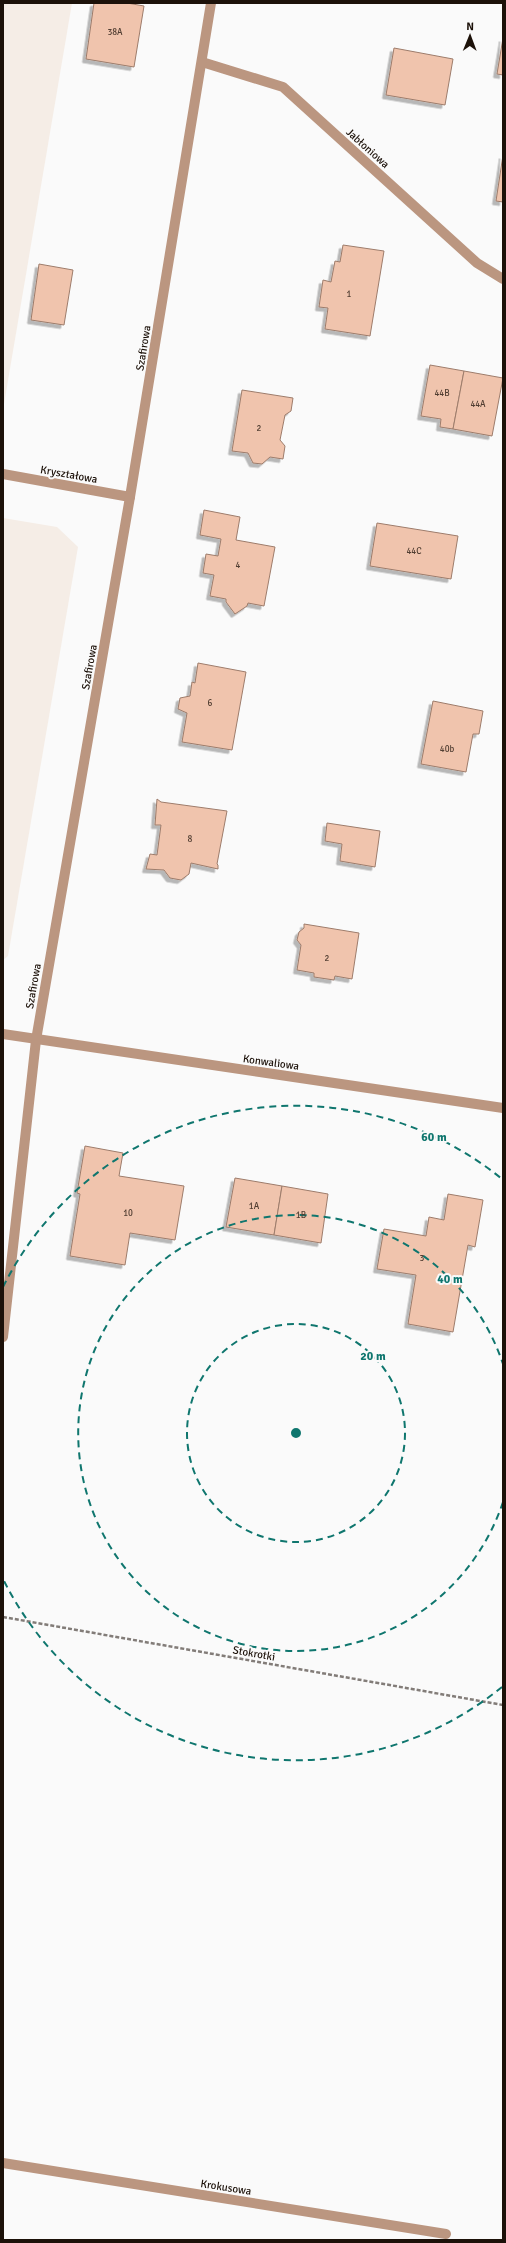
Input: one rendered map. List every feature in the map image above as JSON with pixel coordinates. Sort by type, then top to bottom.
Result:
[{"type":"street","name":"Szafirowa","points":[[3,1337],[36,1040],[130,497],[211,3]]},
{"type":"street","name":"Jabłoniowa","points":[[202,62],[283,87],[477,263],[503,279]]},
{"type":"street","name":"Kryształowa","points":[[3,474],[130,497]]},
{"type":"street","name":"Konwaliowa","points":[[3,1034],[503,1108]]},
{"type":"street","name":"Krokusowa","points":[[3,2163],[446,2234]]},
{"type":"path","name":"Stokrotki","points":[[3,1617],[503,1705]]},
{"type":"shaded area","points":[[3,3],[72,3],[3,410]]},
{"type":"shaded area","points":[[3,518],[57,527],[78,547],[8,956],[3,960]]},
{"type":"building","points":[[94,3],[127,3],[144,6],[134,67],[86,59]]},
{"type":"building","points":[[503,38],[503,75],[497,74]]},
{"type":"building","points":[[394,48],[453,59],[445,105],[386,95]]},
{"type":"building","points":[[503,155],[503,202],[496,201]]},
{"type":"building","points":[[343,245],[384,251],[370,336],[325,329],[328,308],[319,307],[323,280],[331,282],[335,261],[340,262]]},
{"type":"building","points":[[39,264],[73,270],[64,325],[31,320]]},
{"type":"building","points":[[430,365],[464,371],[453,429],[440,427],[441,419],[421,416]]},
{"type":"building","points":[[464,371],[503,378],[492,436],[453,429]]},
{"type":"building","points":[[242,390],[293,398],[291,411],[285,415],[280,440],[285,446],[283,459],[270,457],[262,464],[253,463],[248,453],[232,451]]},
{"type":"building","points":[[204,510],[240,517],[236,540],[275,547],[264,606],[248,603],[247,606],[235,614],[226,602],[226,599],[210,596],[214,575],[203,573],[206,554],[218,556],[221,539],[200,535]]},
{"type":"building","points":[[377,523],[458,536],[451,579],[370,566]]},
{"type":"building","points":[[198,663],[246,672],[232,750],[182,742],[187,713],[178,709],[180,698],[190,696],[192,682],[195,683]]},
{"type":"building","points":[[433,701],[483,711],[479,734],[473,734],[466,772],[421,764]]},
{"type":"building","points":[[157,799],[161,802],[227,811],[217,864],[218,869],[191,863],[189,874],[181,880],[170,878],[164,870],[146,869],[150,854],[157,855],[161,825],[155,825]]},
{"type":"building","points":[[327,823],[380,831],[375,867],[340,861],[342,844],[325,841]]},
{"type":"building","points":[[304,924],[359,933],[352,979],[335,976],[334,980],[314,977],[314,973],[297,970],[301,945],[297,940],[299,932],[304,928]]},
{"type":"building","points":[[85,1146],[123,1153],[119,1176],[184,1186],[175,1240],[130,1233],[125,1265],[70,1256],[80,1194],[77,1193]]},
{"type":"building","points":[[235,1178],[282,1186],[274,1235],[226,1227]]},
{"type":"building","points":[[282,1186],[328,1194],[321,1243],[274,1235]]},
{"type":"building","points":[[448,1194],[483,1200],[475,1247],[468,1245],[453,1332],[408,1324],[416,1275],[377,1269],[384,1229],[426,1236],[429,1217],[444,1220]]}]
